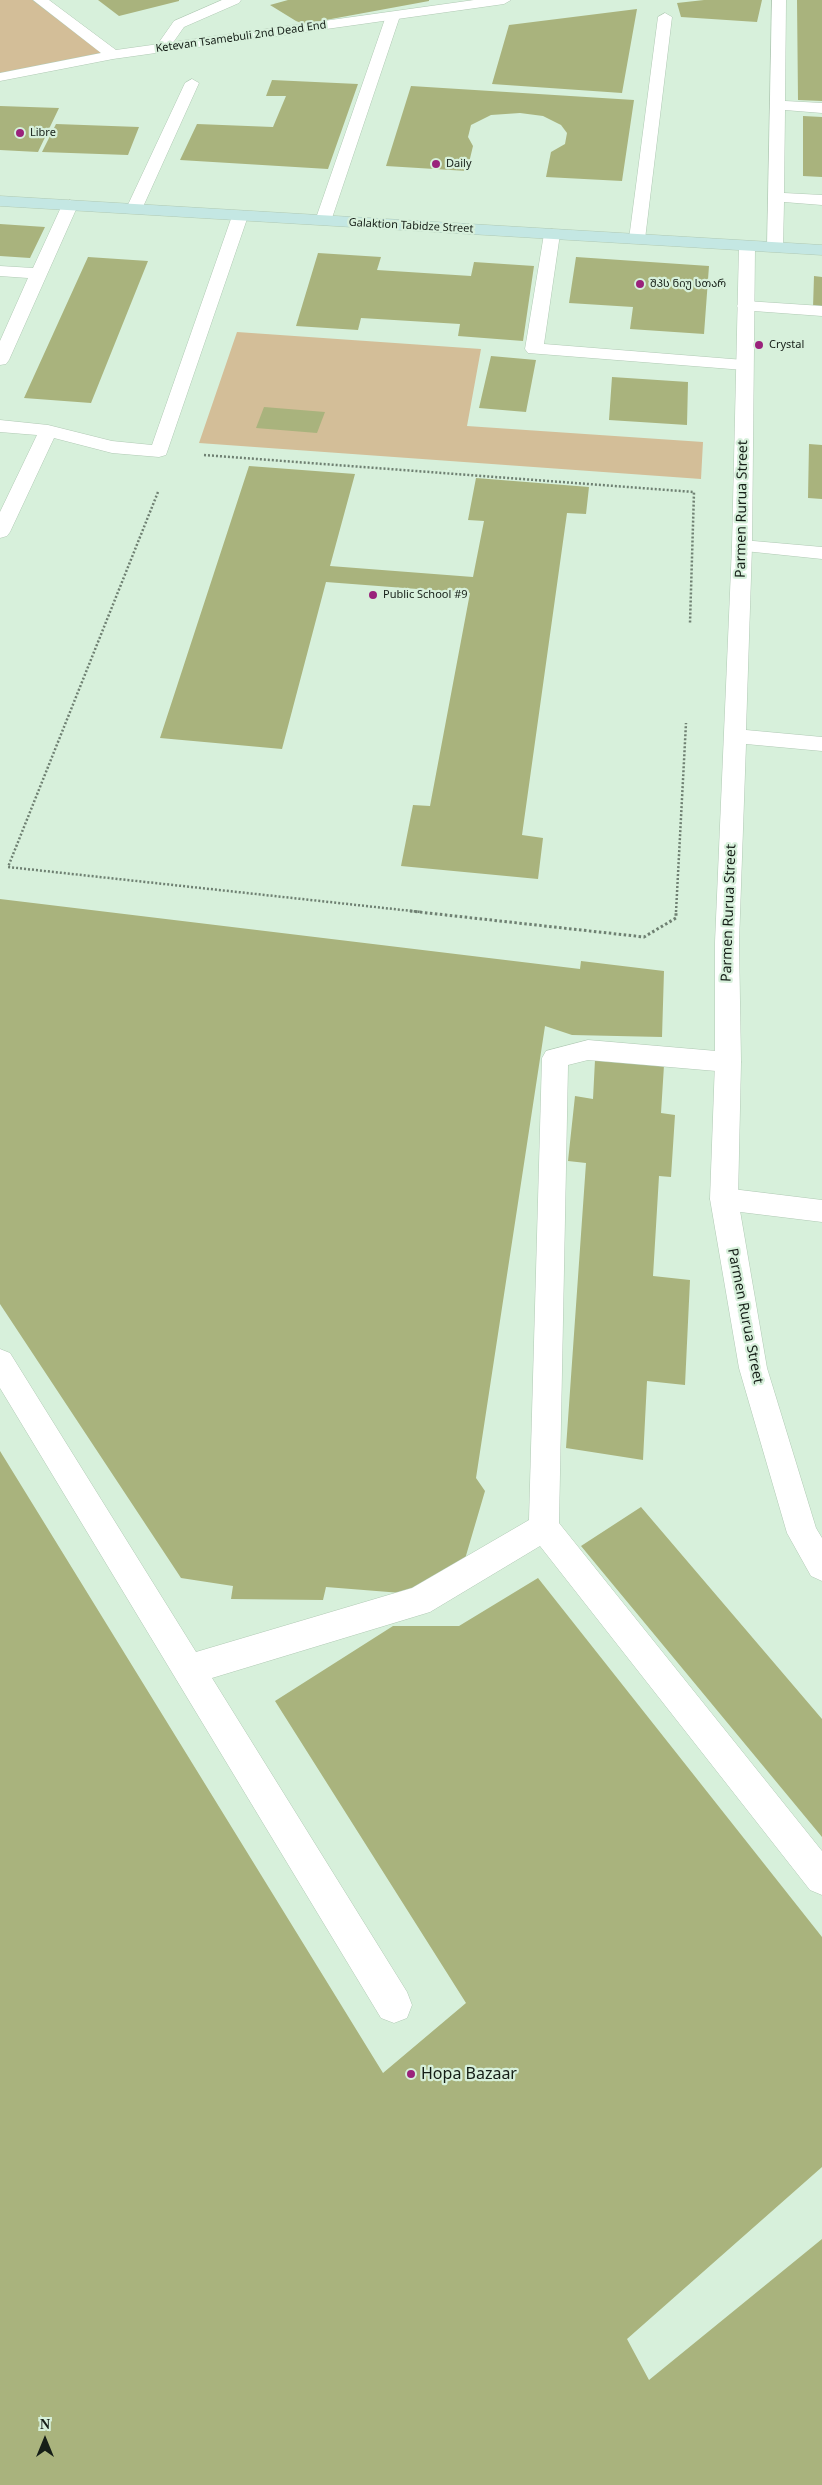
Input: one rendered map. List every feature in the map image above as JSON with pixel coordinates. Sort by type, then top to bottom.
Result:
[{"type":"street","points":[[40,0],[113,55]]},
{"type":"street","points":[[162,48],[179,24],[234,0]]},
{"type":"street","name":"Ketevan Tsamebuli 2nd Dead End","points":[[0,78],[113,55],[392,16],[455,3],[504,0]]},
{"type":"street","points":[[775,248],[779,0]]},
{"type":"street","points":[[323,221],[392,16]]},
{"type":"street","points":[[637,240],[665,18]]},
{"type":"street","points":[[134,210],[192,84]]},
{"type":"street","points":[[778,105],[822,108]]},
{"type":"street","points":[[776,197],[822,200]]},
{"type":"street","name":"Galaktion Tabidze Street","points":[[0,201],[822,250]]},
{"type":"street","points":[[0,360],[70,206]]},
{"type":"street","points":[[0,426],[48,430],[112,447],[167,452],[240,216]]},
{"type":"street","points":[[552,234],[534,349],[744,365]]},
{"type":"street","name":"Parmen Rurua Street","points":[[747,246],[742,546],[727,942],[728,1062],[724,1199],[753,1368],[802,1533],[822,1566]]},
{"type":"street","points":[[0,272],[39,274]]},
{"type":"street","points":[[746,306],[822,312]]},
{"type":"street","points":[[0,532],[48,430]]},
{"type":"street","points":[[742,546],[822,553]]},
{"type":"street","points":[[736,736],[822,744]]},
{"type":"street","points":[[728,1062],[588,1050],[555,1058],[544,1527],[822,1878]]},
{"type":"street","points":[[724,1199],[822,1211]]},
{"type":"street","points":[[0,1362],[394,2005]]},
{"type":"street","points":[[188,1670],[419,1601],[544,1527]]},
{"type":"path","points":[[686,714],[676,918],[644,937],[8,867],[167,452],[694,492],[690,627]]},
{"type":"shaded area","points":[[0,0],[40,0],[113,55],[0,77]]},
{"type":"shaded area","points":[[237,332],[481,349],[467,426],[703,442],[701,479],[199,443]]},
{"type":"building","points":[[98,0],[179,0],[179,1],[119,16]]},
{"type":"building","points":[[288,0],[429,1],[304,24],[270,5]]},
{"type":"building","points":[[704,0],[762,0],[757,22],[681,17],[677,3]]},
{"type":"building","points":[[797,0],[822,0],[822,101],[798,100]]},
{"type":"building","points":[[637,9],[622,93],[492,84],[509,25]]},
{"type":"building","points":[[272,80],[358,84],[328,169],[180,160],[197,124],[273,127],[286,96],[266,96]]},
{"type":"building","points":[[411,86],[634,100],[622,181],[546,177],[551,152],[565,144],[567,133],[561,125],[543,116],[520,113],[491,115],[471,125],[468,137],[473,146],[467,171],[386,166]]},
{"type":"building","points":[[0,106],[59,108],[38,152],[0,150]]},
{"type":"building","points":[[803,116],[822,117],[822,177],[803,176]]},
{"type":"building","points":[[56,124],[139,127],[128,155],[42,152]]},
{"type":"building","points":[[0,224],[45,227],[30,258],[0,256]]},
{"type":"building","points":[[318,253],[381,257],[377,270],[471,276],[474,262],[534,266],[523,341],[458,336],[460,324],[361,318],[358,330],[296,326]]},
{"type":"building","points":[[88,257],[148,261],[91,403],[24,398]]},
{"type":"building","name":"შპს ნიუ სთარ","points":[[576,257],[709,266],[704,334],[630,329],[633,307],[569,303]]},
{"type":"building","points":[[814,276],[822,277],[822,308],[813,308]]},
{"type":"building","points":[[491,356],[536,360],[526,412],[479,408]]},
{"type":"building","points":[[612,377],[688,382],[687,425],[609,420]]},
{"type":"building","points":[[264,407],[325,412],[317,433],[256,428]]},
{"type":"building","points":[[809,444],[822,445],[822,499],[808,498]]},
{"type":"building","points":[[249,466],[355,474],[330,566],[473,577],[484,521],[468,520],[476,478],[589,487],[586,514],[567,513],[522,835],[543,838],[538,879],[401,866],[413,805],[430,806],[470,593],[326,582],[282,749],[160,738]]},
{"type":"building","points":[[0,899],[580,969],[581,961],[664,971],[662,1037],[572,1035],[545,1026],[476,1478],[485,1491],[465,1559],[414,1594],[326,1587],[323,1600],[231,1599],[233,1586],[181,1578],[0,1304]]},
{"type":"building","points":[[595,1060],[664,1065],[661,1113],[675,1115],[671,1177],[659,1176],[653,1276],[690,1280],[685,1385],[647,1381],[643,1460],[566,1448],[586,1163],[568,1161],[575,1096],[593,1099]]},
{"type":"building","points":[[0,1451],[383,2073],[466,2003],[275,1701],[393,1626],[459,1626],[538,1578],[822,1937],[822,2167],[627,2339],[649,2380],[822,2239],[822,2485],[0,2485]]},
{"type":"building","points":[[641,1507],[822,1719],[822,1837],[581,1546]]},
{"type":"place","name":"Libre","points":[[20,133]]},
{"type":"place","name":"Daily","points":[[436,164]]},
{"type":"place","name":"შპს ნიუ სთარ","points":[[640,284]]},
{"type":"place","name":"Crystal","points":[[759,345]]},
{"type":"place","name":"Public School #9","points":[[373,595]]},
{"type":"place","name":"Hopa Bazaar","points":[[411,2074]]}]
